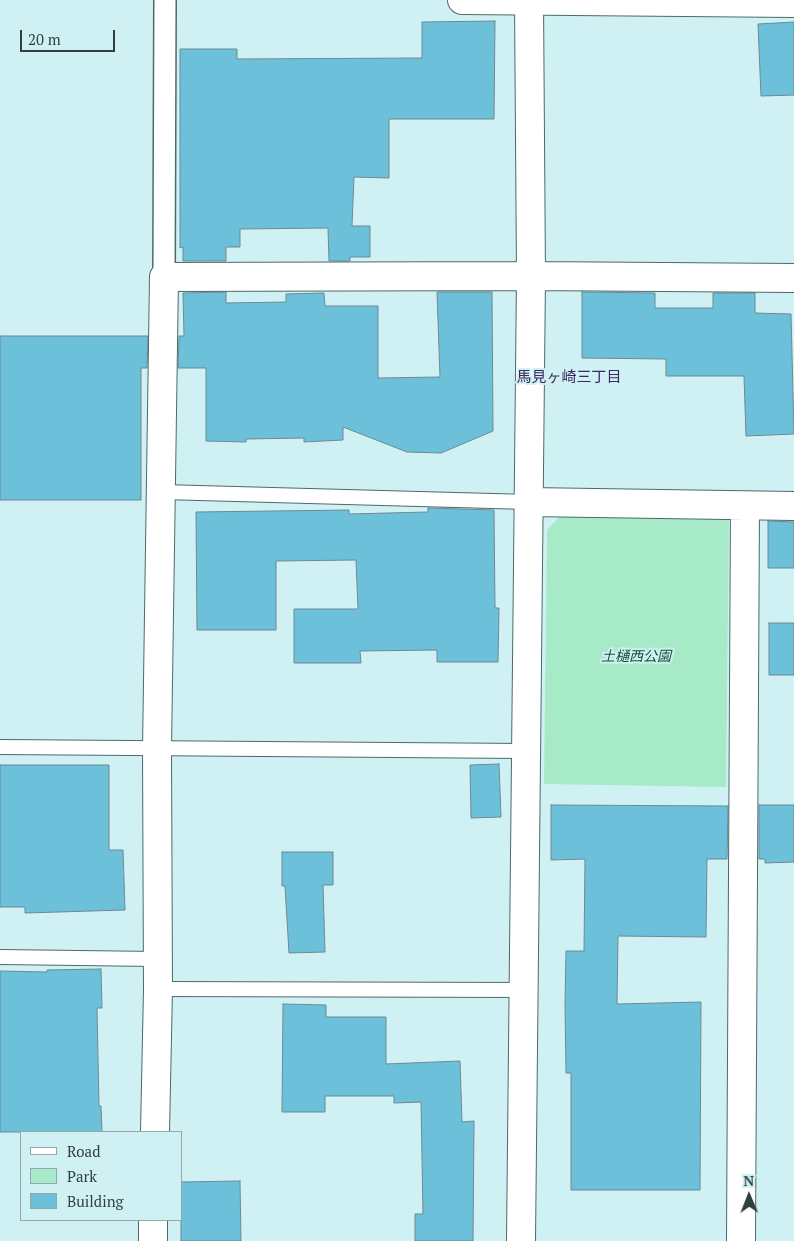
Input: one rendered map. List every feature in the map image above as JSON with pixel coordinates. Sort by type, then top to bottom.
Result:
[{"type":"street","points":[[155,1131],[158,989],[157,749],[162,492],[165,0]]},
{"type":"street","points":[[462,0],[794,2]]},
{"type":"street","points":[[521,1241],[531,276],[529,0]]},
{"type":"street","points":[[164,277],[531,276],[794,278]]},
{"type":"street","points":[[529,502],[745,507],[794,506]]},
{"type":"street","points":[[741,1241],[745,507]]},
{"type":"street","points":[[152,1241],[153,1221]]},
{"type":"lane","points":[[162,492],[529,502]]},
{"type":"lane","points":[[0,747],[526,751]]},
{"type":"lane","points":[[0,958],[157,959]]},
{"type":"lane","points":[[158,989],[524,990]]},
{"type":"green space","name":"土樋西公園","points":[[565,511],[729,512],[726,787],[544,784],[547,530]]},
{"type":"building","points":[[495,21],[494,119],[389,119],[389,178],[354,177],[352,226],[370,226],[370,257],[350,257],[350,261],[329,261],[328,228],[240,229],[240,247],[226,247],[226,261],[183,261],[183,247],[180,248],[180,49],[237,49],[237,59],[422,58],[422,22]]},
{"type":"building","points":[[794,22],[794,95],[761,96],[758,24]]},
{"type":"building","points":[[226,292],[226,303],[286,302],[286,294],[324,293],[325,306],[378,306],[378,378],[440,377],[437,292],[492,292],[493,431],[441,453],[407,452],[343,427],[343,440],[304,442],[304,438],[246,439],[246,442],[206,441],[206,368],[178,368],[179,336],[184,336],[183,293]]},
{"type":"building","points":[[582,292],[655,293],[655,308],[713,308],[713,293],[755,293],[755,313],[791,314],[794,434],[746,436],[744,376],[666,376],[666,359],[582,358]]},
{"type":"building","points":[[0,336],[148,336],[147,368],[141,368],[141,500],[0,500]]},
{"type":"building","points":[[428,508],[494,510],[495,608],[499,608],[498,662],[437,662],[437,650],[360,651],[361,663],[294,663],[294,609],[358,609],[356,560],[276,561],[276,630],[197,630],[196,512],[349,510],[349,514],[428,512]]},
{"type":"building","points":[[768,521],[794,522],[794,568],[768,568]]},
{"type":"building","points":[[769,623],[794,623],[794,675],[769,675]]},
{"type":"building","points":[[499,764],[501,817],[471,818],[470,765]]},
{"type":"building","points":[[0,765],[109,765],[109,850],[123,850],[125,910],[25,913],[25,907],[0,907]]},
{"type":"building","points":[[551,805],[728,806],[727,859],[707,859],[706,937],[618,936],[617,1004],[701,1002],[700,1190],[571,1190],[571,1073],[566,1073],[566,951],[584,951],[585,859],[551,860]]},
{"type":"building","points":[[759,805],[794,805],[794,862],[765,863],[765,859],[759,859]]},
{"type":"building","points":[[282,852],[333,852],[333,885],[323,885],[325,952],[289,953],[285,886],[282,886]]},
{"type":"building","points":[[101,969],[102,1008],[97,1008],[99,1106],[101,1106],[102,1131],[0,1132],[0,971],[47,972],[47,970]]},
{"type":"building","points":[[283,1004],[326,1005],[326,1017],[386,1017],[386,1064],[460,1061],[462,1122],[474,1121],[473,1241],[415,1241],[415,1214],[423,1214],[421,1102],[394,1103],[394,1096],[325,1096],[325,1112],[282,1112]]},
{"type":"building","points":[[240,1181],[241,1241],[181,1241],[182,1182]]},
{"type":"district","name":"馬見ヶ崎三丁目","points":[[569,378]]}]
